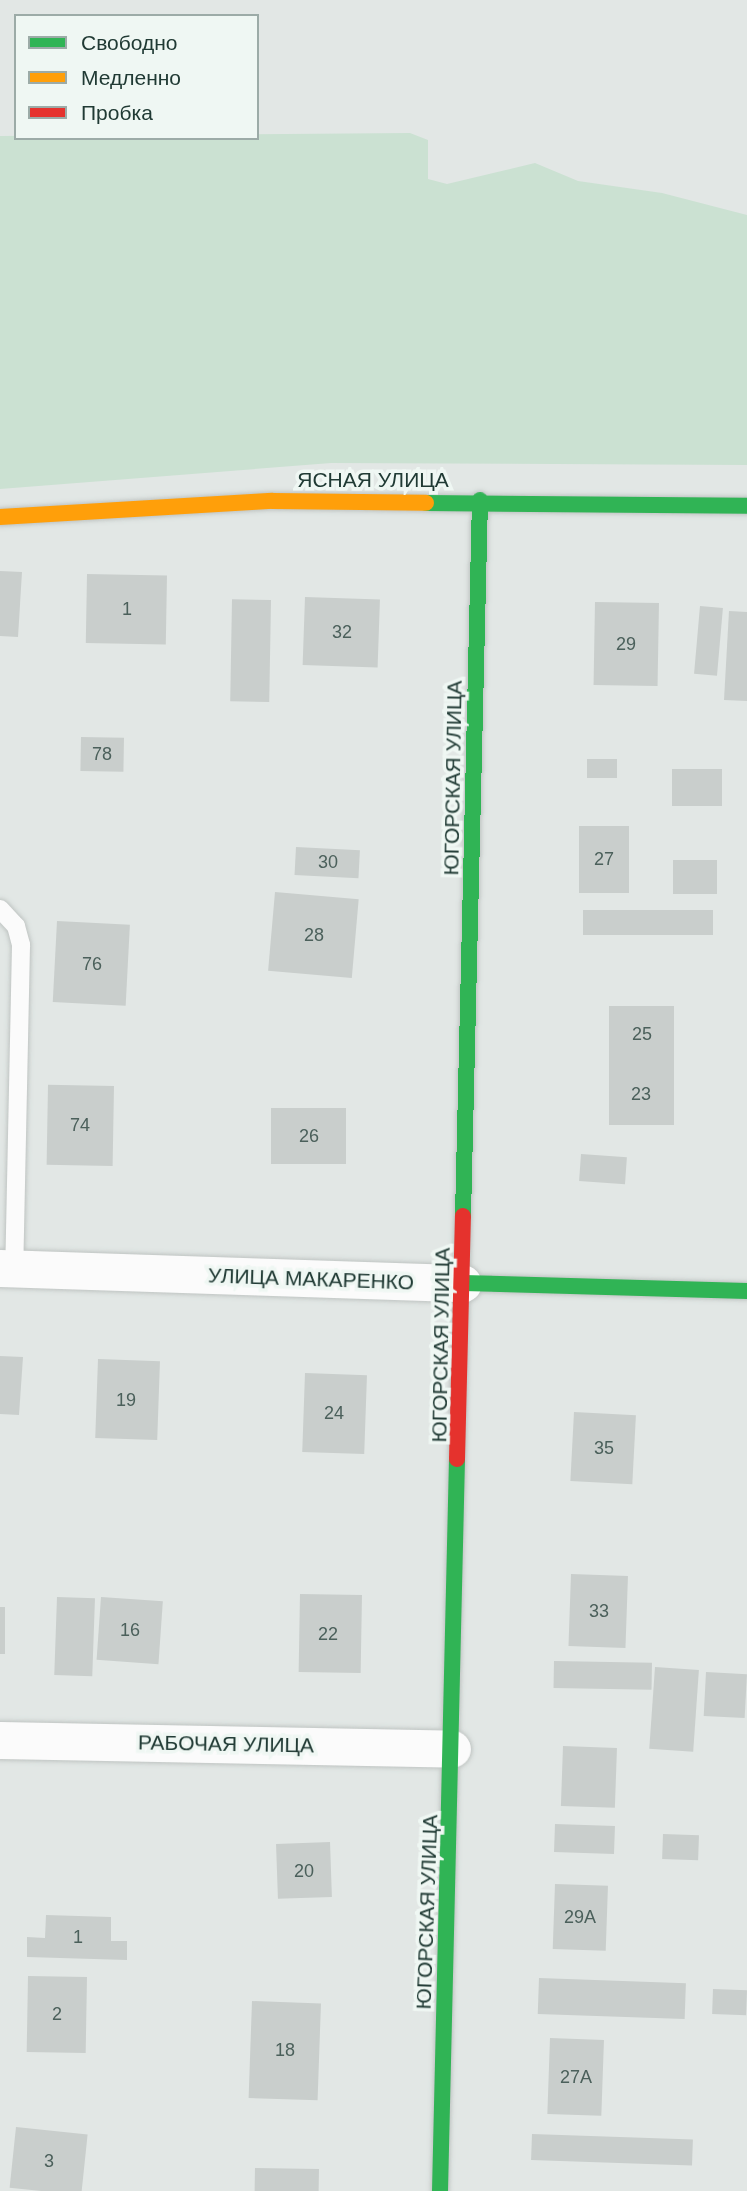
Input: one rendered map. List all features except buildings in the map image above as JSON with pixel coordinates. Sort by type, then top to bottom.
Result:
[{"type":"street","name":"ЯСНАЯ УЛИЦА","points":[[0,517],[273,501],[480,500],[747,506]]},
{"type":"street","name":"ЮГОРСКАЯ УЛИЦА","points":[[440,2191],[480,500]]},
{"type":"street","name":"УЛИЦА МАКАРЕНКО","points":[[7,1269],[747,1291]]},
{"type":"street","name":"РАБОЧАЯ УЛИЦА","points":[[0,1757],[0,1740],[452,1749]]},
{"type":"lane","points":[[0,909],[16,926],[21,945],[7,1269]]},
{"type":"green space","points":[[410,133],[428,140],[428,179],[447,184],[535,163],[578,181],[662,193],[747,215],[747,465],[331,463],[0,489],[0,136],[14,136],[14,140],[259,140],[259,134]]},
{"type":"traffic: fast","points":[[463,1216],[480,500]]},
{"type":"traffic: fast","points":[[426,503],[747,506]]},
{"type":"traffic: fast","points":[[463,1283],[747,1291]]},
{"type":"traffic: fast","points":[[440,2191],[457,1459]]},
{"type":"traffic: slow","points":[[0,517],[273,501],[426,503]]},
{"type":"traffic: jam","points":[[457,1459],[463,1216]]}]
